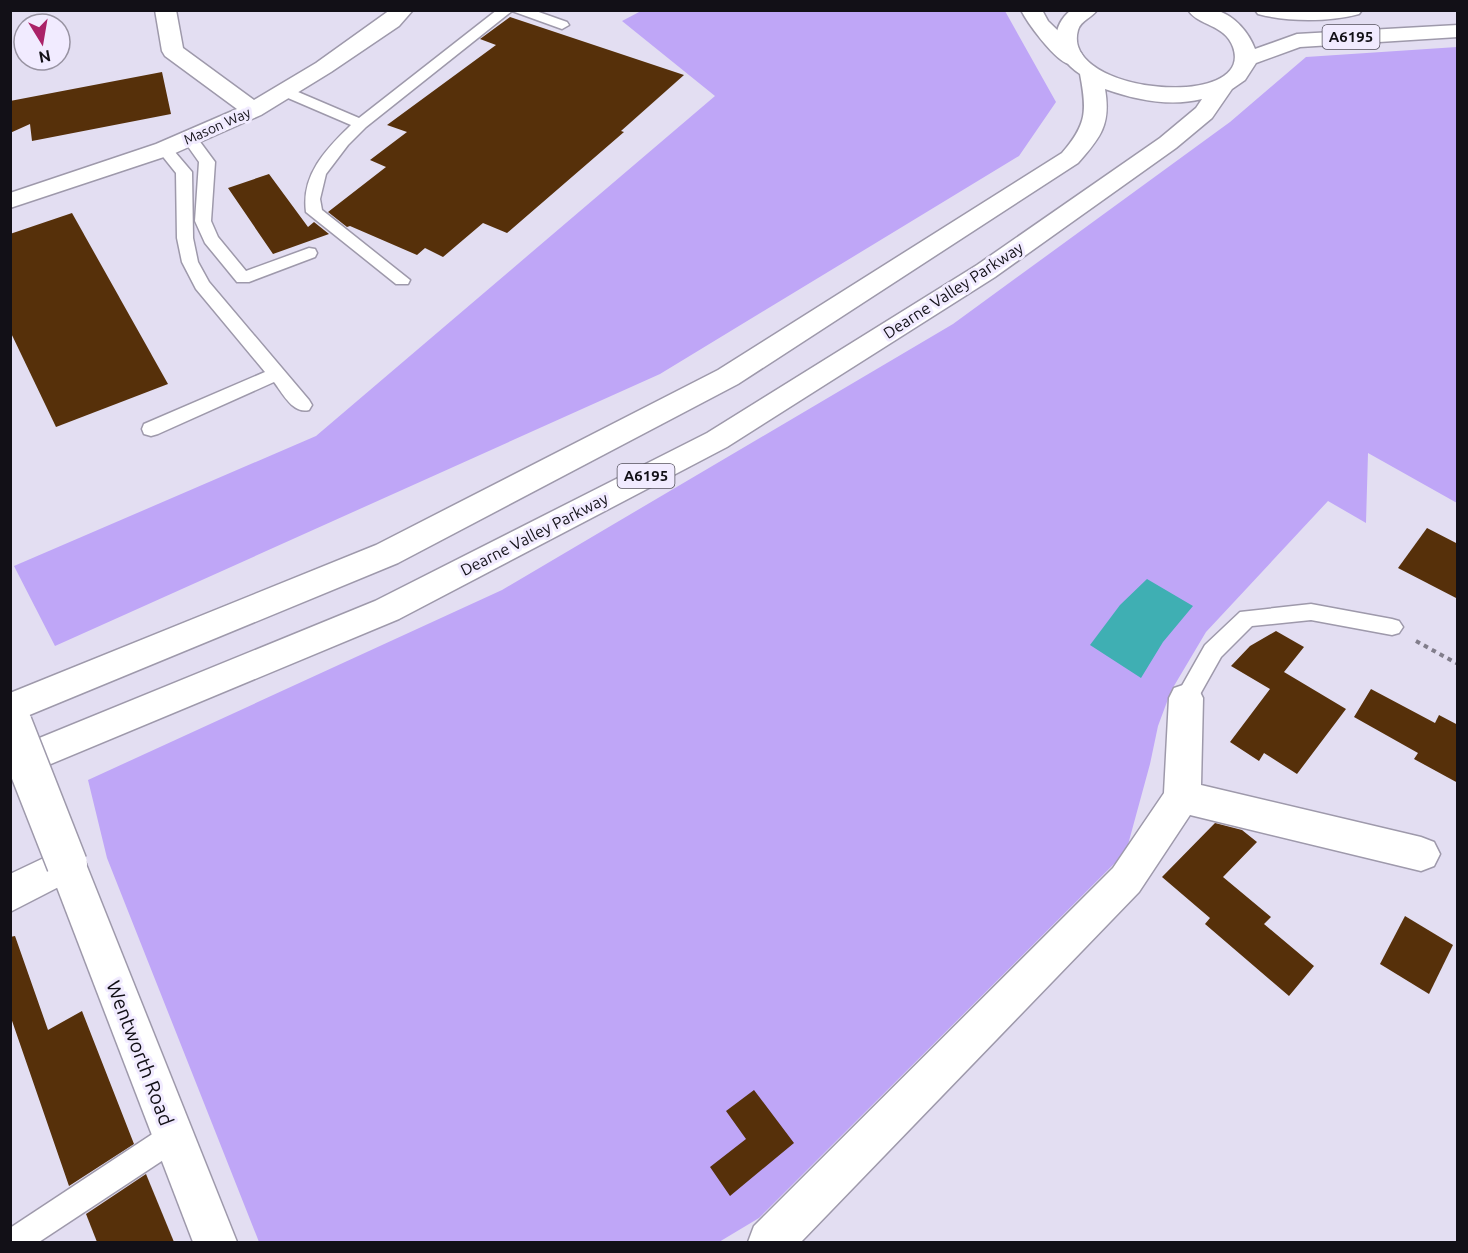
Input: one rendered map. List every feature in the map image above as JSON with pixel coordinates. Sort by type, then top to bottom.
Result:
[{"type":"main road","points":[[165,10],[174,51],[253,110]]},
{"type":"main road","name":"Mason Way","points":[[10,201],[164,148],[253,110],[286,92],[391,21],[403,10]]},
{"type":"main road","points":[[1031,10],[1040,24],[1082,66]]},
{"type":"main road","points":[[10,709],[387,554],[728,377],[1070,158],[1090,136],[1099,110],[1082,66],[1065,42],[1068,26],[1087,10]]},
{"type":"main road","points":[[1198,10],[1213,16],[1232,29],[1244,44],[1247,59]]},
{"type":"main road","name":"A6195","points":[[1265,10],[1308,13],[1352,10]]},
{"type":"main road","name":"A6195","points":[[1082,66],[1114,85],[1142,92],[1199,93],[1222,86],[1240,74],[1247,59],[1297,40],[1458,31]]},
{"type":"main road","name":"Dearne Valley Parkway","points":[[10,766],[387,610],[717,440],[996,264],[1168,143],[1204,113],[1222,86]]},
{"type":"main road","points":[[770,1242],[1126,880],[1182,796],[1186,698]]},
{"type":"main road","name":"Wentworth Road","points":[[10,720],[214,1242]]},
{"type":"main road","points":[[1182,796],[1421,854]]},
{"type":"main road","points":[[10,894],[67,864]]},
{"type":"lane","points":[[402,280],[314,212],[312,203],[315,180],[338,146],[361,124],[506,10]]},
{"type":"lane","points":[[518,10],[562,25]]},
{"type":"lane","points":[[286,92],[361,124]]},
{"type":"lane","points":[[190,138],[207,162],[203,221],[211,239],[243,278],[309,253]]},
{"type":"lane","points":[[164,148],[184,172],[185,238],[190,262],[202,285],[303,405]]},
{"type":"lane","points":[[151,429],[276,374]]},
{"type":"lane","points":[[1186,698],[1213,651],[1247,618],[1311,612],[1392,627]]},
{"type":"lane","points":[[14,1242],[173,1137]]},
{"type":"path","points":[[1392,627],[1458,664]]},
{"type":"shaded area","points":[[641,11],[1005,11],[1056,102],[1019,156],[660,374],[55,646],[14,566],[316,436],[715,96],[622,21]]},
{"type":"shaded area","points":[[1457,47],[1457,503],[1368,453],[1366,523],[1328,501],[1206,632],[1171,691],[1158,726],[1126,852],[759,1218],[719,1242],[259,1242],[107,858],[88,780],[502,590],[953,324],[1230,122],[1306,57]]},
{"type":"shaded area","points":[[1147,579],[1193,606],[1163,642],[1141,678],[1090,645],[1120,605]]},
{"type":"building","points":[[510,17],[684,75],[621,131],[624,132],[507,233],[483,223],[443,257],[425,248],[417,255],[350,226],[347,227],[328,212],[386,167],[370,160],[407,132],[387,125],[496,45],[480,39]]},
{"type":"building","points":[[162,72],[171,114],[32,141],[30,124],[10,133],[10,101]]},
{"type":"building","points":[[269,174],[308,227],[314,222],[329,234],[273,254],[228,188]]},
{"type":"building","points":[[72,213],[168,384],[56,427],[10,331],[10,234]]},
{"type":"building","points":[[1427,528],[1458,544],[1458,599],[1398,568]]},
{"type":"building","points":[[1276,631],[1304,647],[1284,672],[1346,709],[1297,774],[1264,753],[1259,761],[1230,742],[1270,689],[1231,666],[1250,646]]},
{"type":"building","points":[[1371,689],[1435,723],[1439,715],[1458,725],[1458,783],[1414,759],[1418,753],[1354,717]]},
{"type":"building","points":[[1215,823],[1242,830],[1257,842],[1223,877],[1271,917],[1264,924],[1314,966],[1289,996],[1205,924],[1210,918],[1162,877]]},
{"type":"building","points":[[1405,916],[1453,945],[1429,994],[1380,964]]},
{"type":"building","points":[[15,936],[48,1030],[82,1011],[134,1144],[69,1186],[10,1015],[10,937]]},
{"type":"building","points":[[754,1090],[794,1143],[730,1196],[710,1167],[746,1139],[726,1111]]},
{"type":"building","points":[[146,1174],[174,1242],[97,1242],[86,1214]]}]
